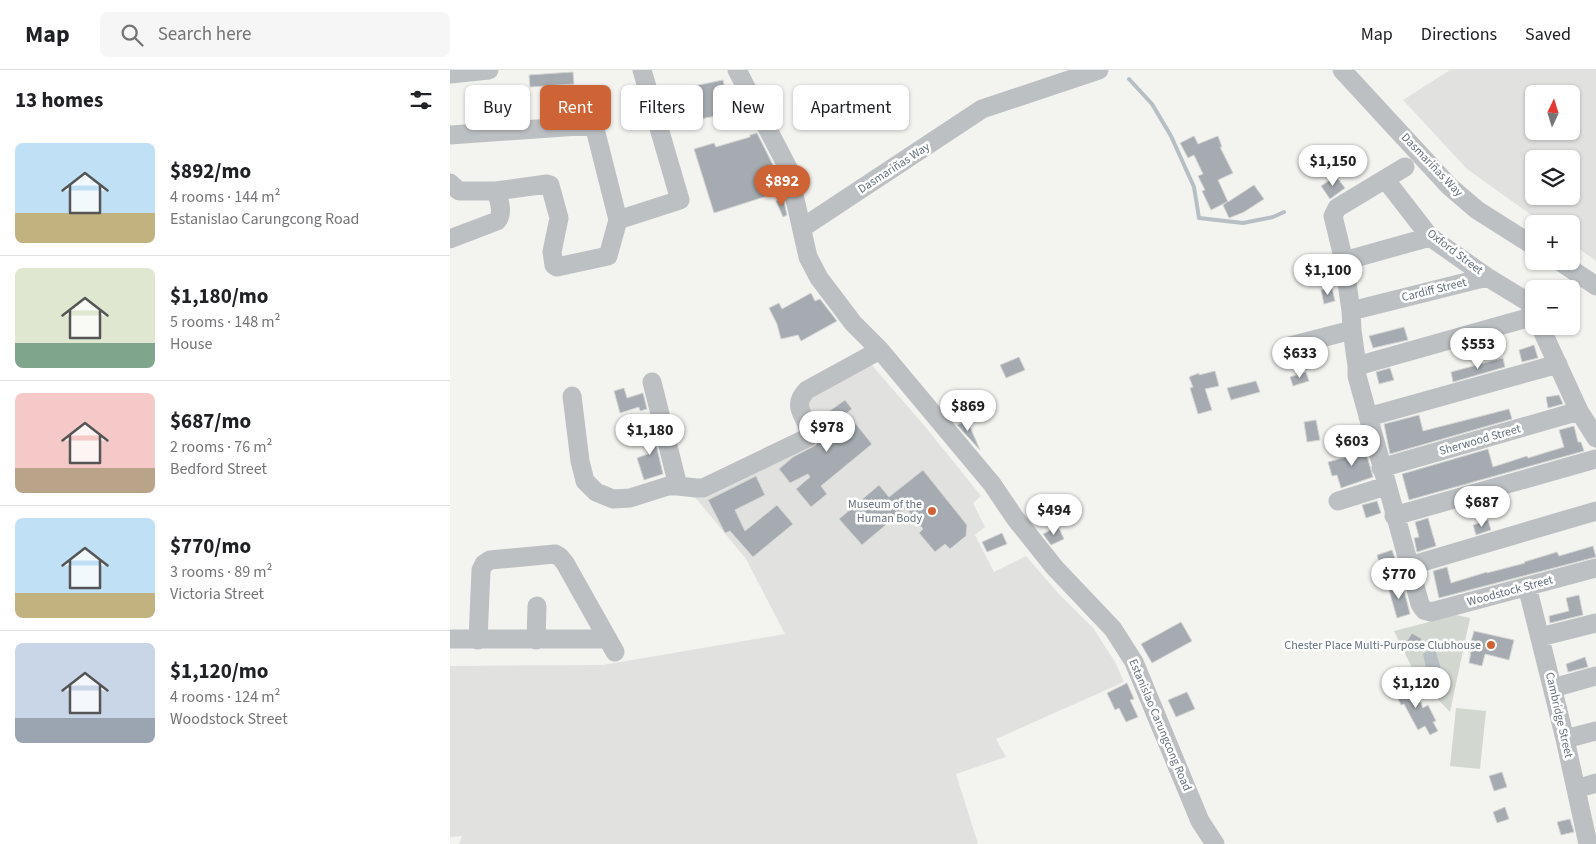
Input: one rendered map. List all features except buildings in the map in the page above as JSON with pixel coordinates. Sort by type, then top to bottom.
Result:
[{"type":"street","points":[[450,74],[490,70]]},
{"type":"street","points":[[618,220],[680,200],[642,70]]},
{"type":"street","name":"Estanislao Carungcong Road","points":[[737,70],[788,168],[808,257],[819,278],[853,323],[880,350],[992,484],[1015,518],[1054,568],[1102,617],[1124,646],[1134,662],[1200,821],[1215,844]]},
{"type":"street","name":"Dasmariñas Way","points":[[802,228],[982,109],[1099,70]]},
{"type":"street","name":"Dasmariñas Way","points":[[1342,70],[1449,186],[1477,210],[1525,240]]},
{"type":"street","points":[[450,135],[592,119],[618,220],[608,256],[557,267],[552,262],[552,252],[559,218],[550,185],[496,191],[459,191],[450,183]]},
{"type":"street","points":[[1405,167],[1337,208],[1332,216],[1344,261],[1358,366],[1357,376],[1409,566],[1596,511]]},
{"type":"street","name":"Oxford Street","points":[[1385,179],[1430,237],[1487,277],[1525,300]]},
{"type":"street","points":[[450,239],[497,221],[501,213],[496,191]]},
{"type":"street","points":[[1344,261],[1430,237]]},
{"type":"street","points":[[1572,270],[1596,286]]},
{"type":"street","name":"Cardiff Street","points":[[1351,311],[1487,277]]},
{"type":"street","points":[[1358,366],[1525,318]]},
{"type":"street","points":[[1290,346],[1352,330]]},
{"type":"street","points":[[1544,335],[1579,411],[1596,438]]},
{"type":"street","points":[[572,396],[580,461],[585,481],[596,492],[612,499],[630,498],[668,486],[703,488],[807,438],[808,429],[798,407],[801,396],[806,390],[880,350]]},
{"type":"street","points":[[1368,417],[1558,364]]},
{"type":"street","points":[[652,382],[678,486]]},
{"type":"street","name":"Sherwood Street","points":[[1381,468],[1579,411]]},
{"type":"street","points":[[1394,516],[1596,459]]},
{"type":"street","points":[[1338,501],[1386,486]]},
{"type":"street","points":[[450,638],[478,640],[536,640],[611,646],[565,563],[555,554],[485,562],[481,570],[478,640]]},
{"type":"street","name":"Woodstock Street","points":[[1409,566],[1420,604],[1424,610],[1431,612],[1596,568]]},
{"type":"street","name":"Cambridge Street","points":[[1528,586],[1590,841]]},
{"type":"street","points":[[536,640],[537,606]]},
{"type":"street","points":[[1540,638],[1596,622]]},
{"type":"street","points":[[1552,688],[1596,676]]},
{"type":"street","points":[[1566,739],[1596,731]]},
{"type":"street","points":[[1576,788],[1596,784]]},
{"type":"shaded area","points":[[1450,70],[1596,70],[1596,261],[1580,249],[1580,215],[1531,215],[1467,169],[1403,100]]},
{"type":"shaded area","points":[[869,362],[923,424],[981,496],[973,503],[985,527],[975,535],[994,572],[1026,556],[1058,593],[1093,628],[1115,662],[1124,682],[996,739],[1006,757],[956,774],[978,844],[459,844],[462,836],[450,837],[450,666],[603,665],[785,634],[746,559],[694,496],[809,442],[802,404]]},
{"type":"shaded area","points":[[1456,615],[1470,618],[1450,712],[1417,678],[1394,631]]},
{"type":"shaded area","points":[[1435,649],[1441,669],[1439,675],[1435,676],[1429,673],[1423,653]]},
{"type":"shaded area","points":[[1456,708],[1486,711],[1480,769],[1450,766]]},
{"type":"waterway","points":[[1129,79],[1152,104],[1171,136],[1194,187],[1199,218],[1243,223],[1273,217],[1284,212]]},
{"type":"place","name":"Museum of the Human Body","points":[[932,511]]},
{"type":"place","name":"Chester Place Multi-Purpose Clubhouse","points":[[1491,645]]}]
